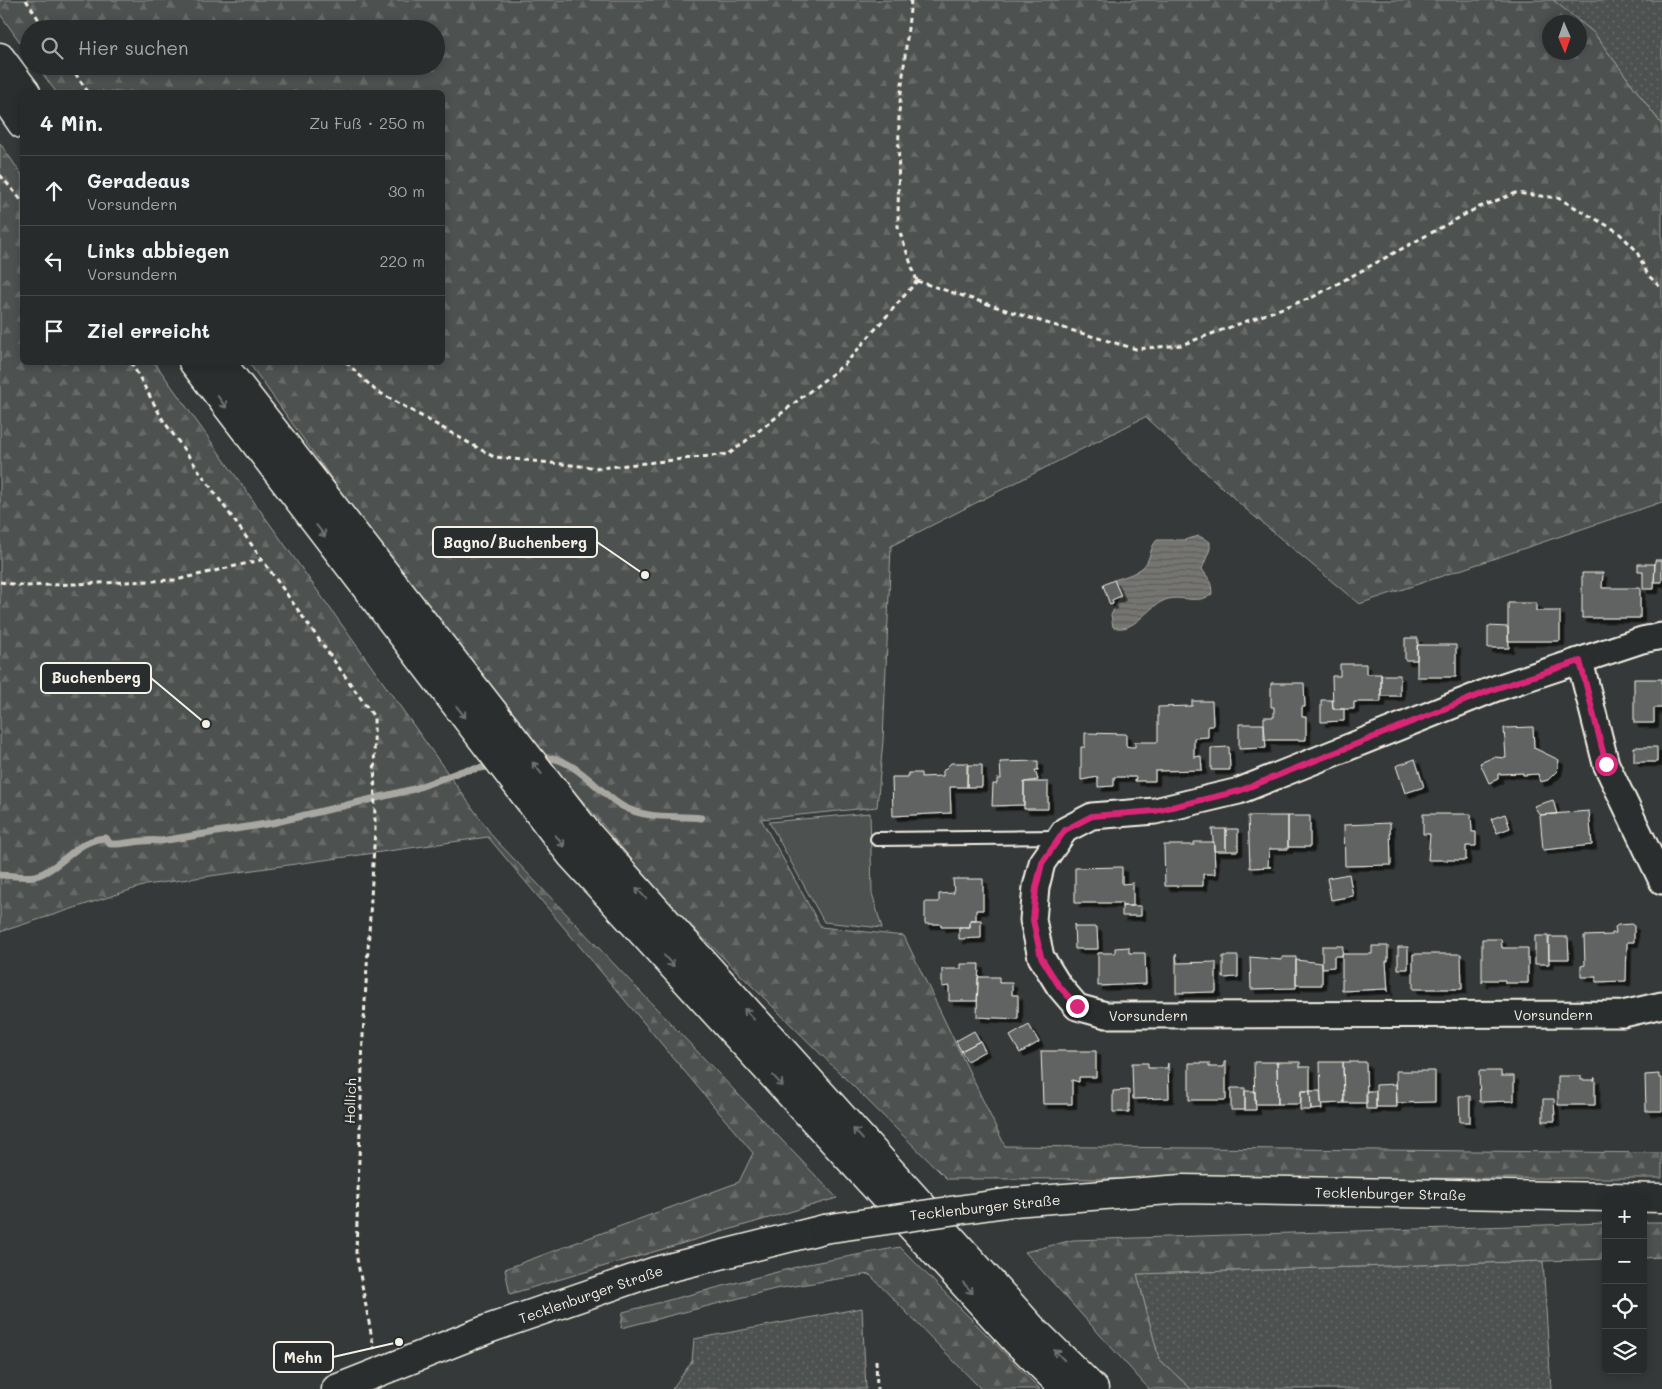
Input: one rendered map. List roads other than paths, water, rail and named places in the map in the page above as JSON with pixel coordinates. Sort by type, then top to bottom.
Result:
[{"type":"main road","points":[[0,57],[25,90]]},
{"type":"main road","points":[[0,92],[20,121]]},
{"type":"main road","points":[[195,365],[571,855],[1010,1334],[1065,1389]]},
{"type":"main road","points":[[223,365],[590,836],[1032,1328],[1094,1389]]},
{"type":"main road","name":"Tecklenburger Straße","points":[[336,1389],[381,1381],[488,1328],[656,1270],[824,1229],[1013,1202],[1182,1189],[1662,1198]]},
{"type":"street","name":"Vorsundern","points":[[1662,636],[1642,640],[1494,689],[1239,791],[1155,811],[1092,816],[1065,830],[1042,863],[1036,888],[1033,920],[1041,957],[1059,986],[1077,1006],[1106,1015],[1623,1014],[1662,1005]]},
{"type":"street","points":[[1580,661],[1606,764],[1662,881]]},
{"type":"lane","points":[[877,839],[1060,837]]},
{"type":"waterway","points":[[546,758],[556,759],[576,769],[622,806],[632,810],[651,815],[701,818]]},
{"type":"waterway","points":[[0,875],[25,877],[39,875],[96,839],[106,838],[110,844],[148,840],[161,841],[272,823],[414,789],[462,771],[487,767]]},
{"type":"place","name":"Bagno/Buchenberg","points":[[645,575]]},
{"type":"place","name":"Buchenberg","points":[[206,724]]},
{"type":"place","name":"Mehn","points":[[399,1342]]}]
